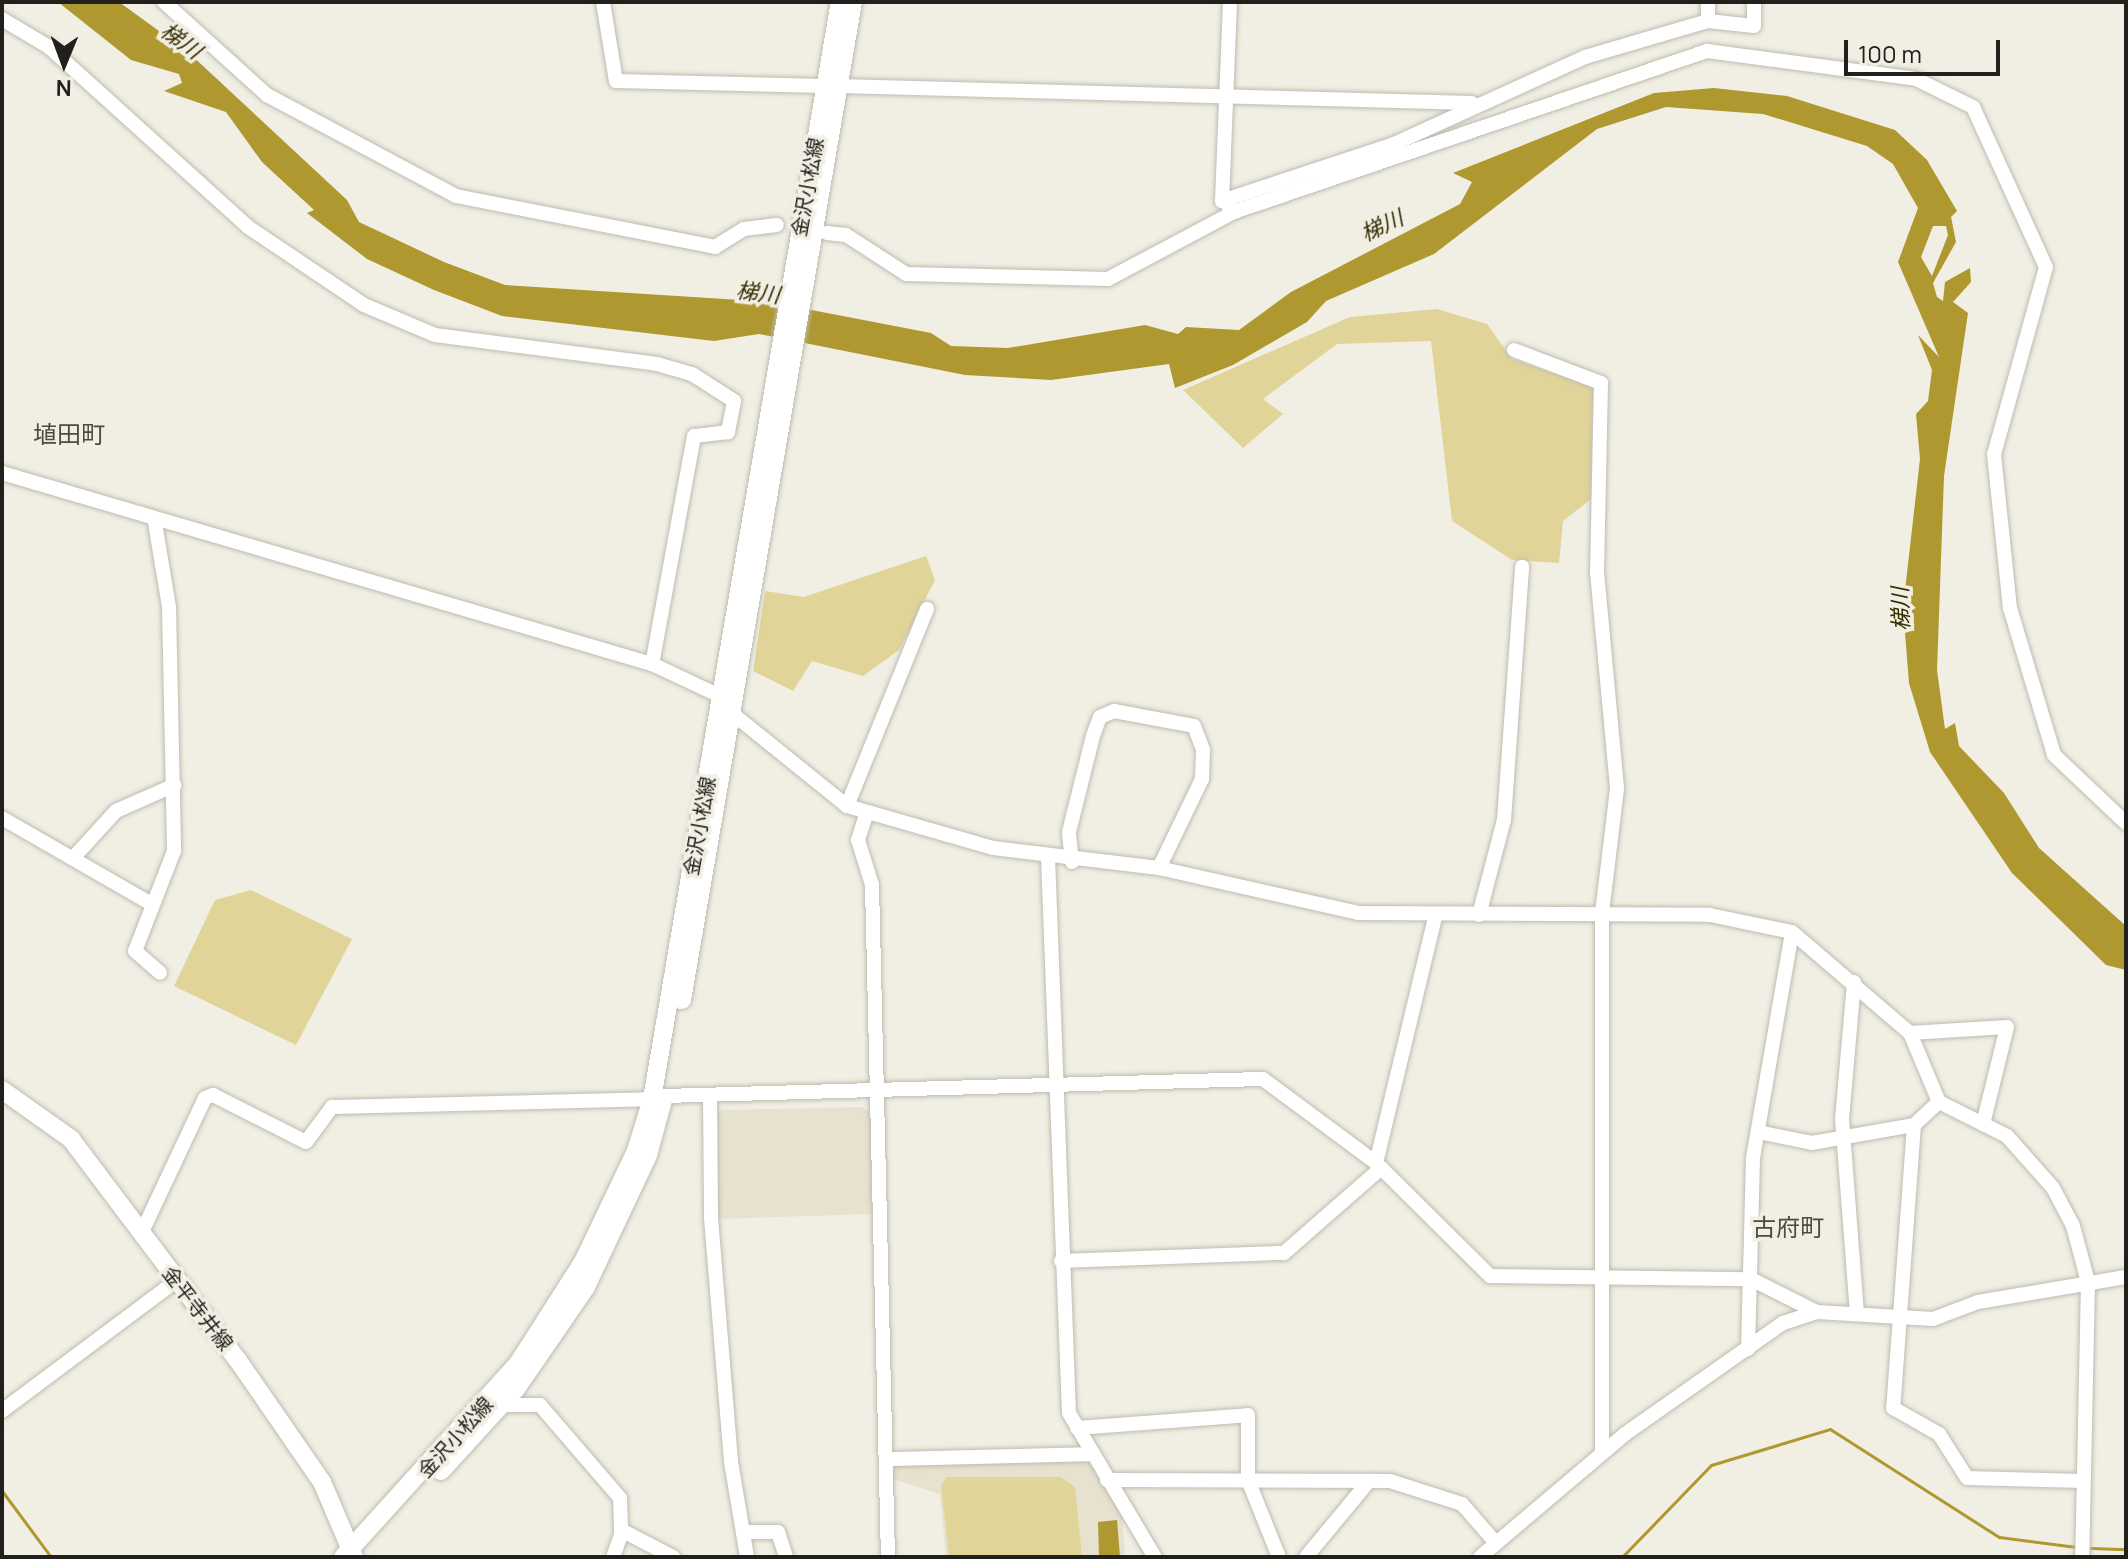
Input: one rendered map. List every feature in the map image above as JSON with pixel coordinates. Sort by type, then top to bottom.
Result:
[{"type":"main road","name":"金沢小松線","points":[[832,86],[840,2]]},
{"type":"main road","name":"金沢小松線","points":[[352,1555],[502,1405],[586,1287],[648,1155],[722,697],[778,400],[832,86],[853,2]]},
{"type":"main road","name":"金沢小松線","points":[[352,1555],[519,1362],[583,1262],[658,1097],[733,714],[778,400]]},
{"type":"main road","name":"金平寺井線","points":[[2,1090],[71,1139],[322,1482],[352,1555]]},
{"type":"street","points":[[164,2],[267,95],[456,196],[715,247],[744,229],[777,225]]},
{"type":"street","points":[[603,2],[616,81],[1230,100],[1472,103]]},
{"type":"street","points":[[1222,201],[1230,100],[1230,2]]},
{"type":"street","points":[[1708,2],[1708,21]]},
{"type":"street","points":[[1222,201],[1394,144],[1472,103],[1585,57],[1708,21],[1754,26],[1754,2]]},
{"type":"street","points":[[2,19],[49,47],[248,227],[364,305],[435,335],[657,364],[692,374],[734,401],[728,432],[694,436],[652,664]]},
{"type":"street","points":[[827,233],[846,235],[906,274],[1108,279],[1234,212],[1707,51],[1916,79],[1973,107],[2046,267],[1994,454],[2010,608],[2054,755],[2126,823]]},
{"type":"street","points":[[1222,201],[1234,212]]},
{"type":"street","points":[[1514,350],[1601,383],[1597,572],[1617,789],[1602,913],[1602,1453]]},
{"type":"street","points":[[2,473],[155,523],[652,664],[722,697]]},
{"type":"street","points":[[155,523],[169,607],[174,851],[150,903],[135,951],[160,973]]},
{"type":"street","points":[[1479,915],[1504,820],[1522,567]]},
{"type":"street","points":[[847,806],[927,609]]},
{"type":"street","points":[[1072,862],[1069,832],[1093,736],[1100,717],[1114,711],[1194,726],[1203,750],[1202,779],[1159,868]]},
{"type":"street","points":[[733,714],[847,806],[1072,862],[1159,868],[1358,913],[1710,915],[1792,932],[1910,1033],[1939,1102],[2007,1136],[2053,1188],[2088,1282],[2082,1557]]},
{"type":"street","points":[[74,857],[116,811],[175,785]]},
{"type":"street","points":[[867,812],[858,840],[872,885],[890,1459],[888,1557]]},
{"type":"street","points":[[2,818],[150,903]]},
{"type":"street","points":[[1048,857],[1069,1413],[1090,1454],[1155,1557]]},
{"type":"street","points":[[1061,1261],[1284,1253],[1378,1165],[1436,914]]},
{"type":"street","points":[[1748,1349],[1758,1132],[1792,932]]},
{"type":"street","points":[[1854,982],[1843,1134],[1857,1312]]},
{"type":"street","points":[[1910,1033],[2007,1027],[1983,1124]]},
{"type":"street","points":[[141,1234],[205,1098],[213,1095],[306,1142],[332,1107],[710,1096],[879,1087],[1263,1079],[1378,1165],[1490,1276],[1751,1279],[1817,1312]]},
{"type":"street","points":[[710,1096],[711,1218],[747,1557]]},
{"type":"street","points":[[1758,1132],[1812,1143],[1843,1134],[1914,1125],[1939,1102]]},
{"type":"street","points":[[1914,1125],[1905,1320],[1888,1397],[1893,1408],[1939,1434],[1954,1467],[1967,1478],[2083,1481]]},
{"type":"street","points":[[1480,1557],[1602,1453],[1783,1323],[1817,1312],[1857,1312],[1905,1320],[2126,1277]]},
{"type":"street","points":[[2,1411],[176,1281]]},
{"type":"street","points":[[502,1405],[540,1405],[620,1498],[621,1530],[613,1557]]},
{"type":"street","points":[[1077,1428],[1248,1415],[1248,1480],[1279,1557]]},
{"type":"street","points":[[890,1459],[1090,1454]]},
{"type":"street","points":[[1107,1480],[1369,1481],[1462,1504],[1495,1542]]},
{"type":"street","points":[[1306,1557],[1369,1481]]},
{"type":"street","points":[[621,1530],[673,1557]]},
{"type":"street","points":[[743,1532],[778,1532],[786,1557]]},
{"type":"shaded area","points":[[58,2],[119,2],[188,52],[347,200],[359,222],[444,262],[505,285],[770,302],[931,333],[951,346],[1008,348],[1145,325],[1178,334],[1186,327],[1239,330],[1291,292],[1460,204],[1472,182],[1453,173],[1654,93],[1714,88],[1787,96],[1895,130],[1927,160],[1957,211],[1951,217],[1956,242],[1933,283],[1937,297],[1943,301],[1945,282],[1970,268],[1971,282],[1953,302],[1968,313],[1944,476],[1937,670],[1945,729],[1955,723],[1959,746],[2004,793],[2039,848],[2126,926],[2126,970],[2106,965],[2012,873],[1930,752],[1909,683],[1903,608],[1920,459],[1916,414],[1928,401],[1932,370],[1918,335],[1939,357],[1898,262],[1918,208],[1893,164],[1867,146],[1763,114],[1666,107],[1597,129],[1434,254],[1326,301],[1307,322],[1233,365],[1175,388],[1169,364],[1051,380],[965,375],[759,334],[714,341],[502,316],[434,290],[367,259],[307,213],[314,210],[262,162],[226,112],[164,91],[182,83],[179,74],[131,60]],"holes":[[[1933,226],[1946,226],[1948,235],[1932,276],[1921,257]]]},
{"type":"shaded area","points":[[1437,309],[1487,324],[1512,359],[1593,387],[1591,499],[1563,521],[1559,563],[1512,560],[1452,521],[1431,341],[1337,344],[1263,399],[1283,414],[1243,448],[1183,390],[1350,317]]},
{"type":"shaded area","points":[[926,556],[935,580],[899,650],[863,676],[812,661],[793,691],[753,671],[765,591],[804,597]]},
{"type":"shaded area","points":[[251,890],[352,939],[296,1045],[174,986],[215,900]]},
{"type":"shaded area","points":[[862,1107],[871,1114],[872,1214],[717,1219],[714,1116],[722,1110]]},
{"type":"shaded area","points":[[1087,1455],[1122,1515],[1125,1557],[946,1557],[940,1494],[893,1479],[894,1462]]},
{"type":"shaded area","points":[[947,1477],[1060,1477],[1075,1487],[1082,1557],[949,1557],[941,1485]]},
{"type":"shaded area","points":[[1117,1520],[1120,1557],[1099,1557],[1098,1522]]},
{"type":"waterway","points":[[1622,1557],[1711,1465],[1830,1429],[1999,1537],[2076,1547]]},
{"type":"waterway","points":[[2,1491],[51,1557]]},
{"type":"waterway","points":[[2091,1548],[2126,1549]]},
{"type":"district","name":"埴田町","points":[[69,434]]},
{"type":"district","name":"古府町","points":[[1788,1227]]},
{"type":"water label","name":"梯川","points":[[181,41]]},
{"type":"water label","name":"梯川","points":[[1382,226]]},
{"type":"water label","name":"梯川","points":[[758,293]]},
{"type":"water label","name":"梯川","points":[[1901,609]]}]
